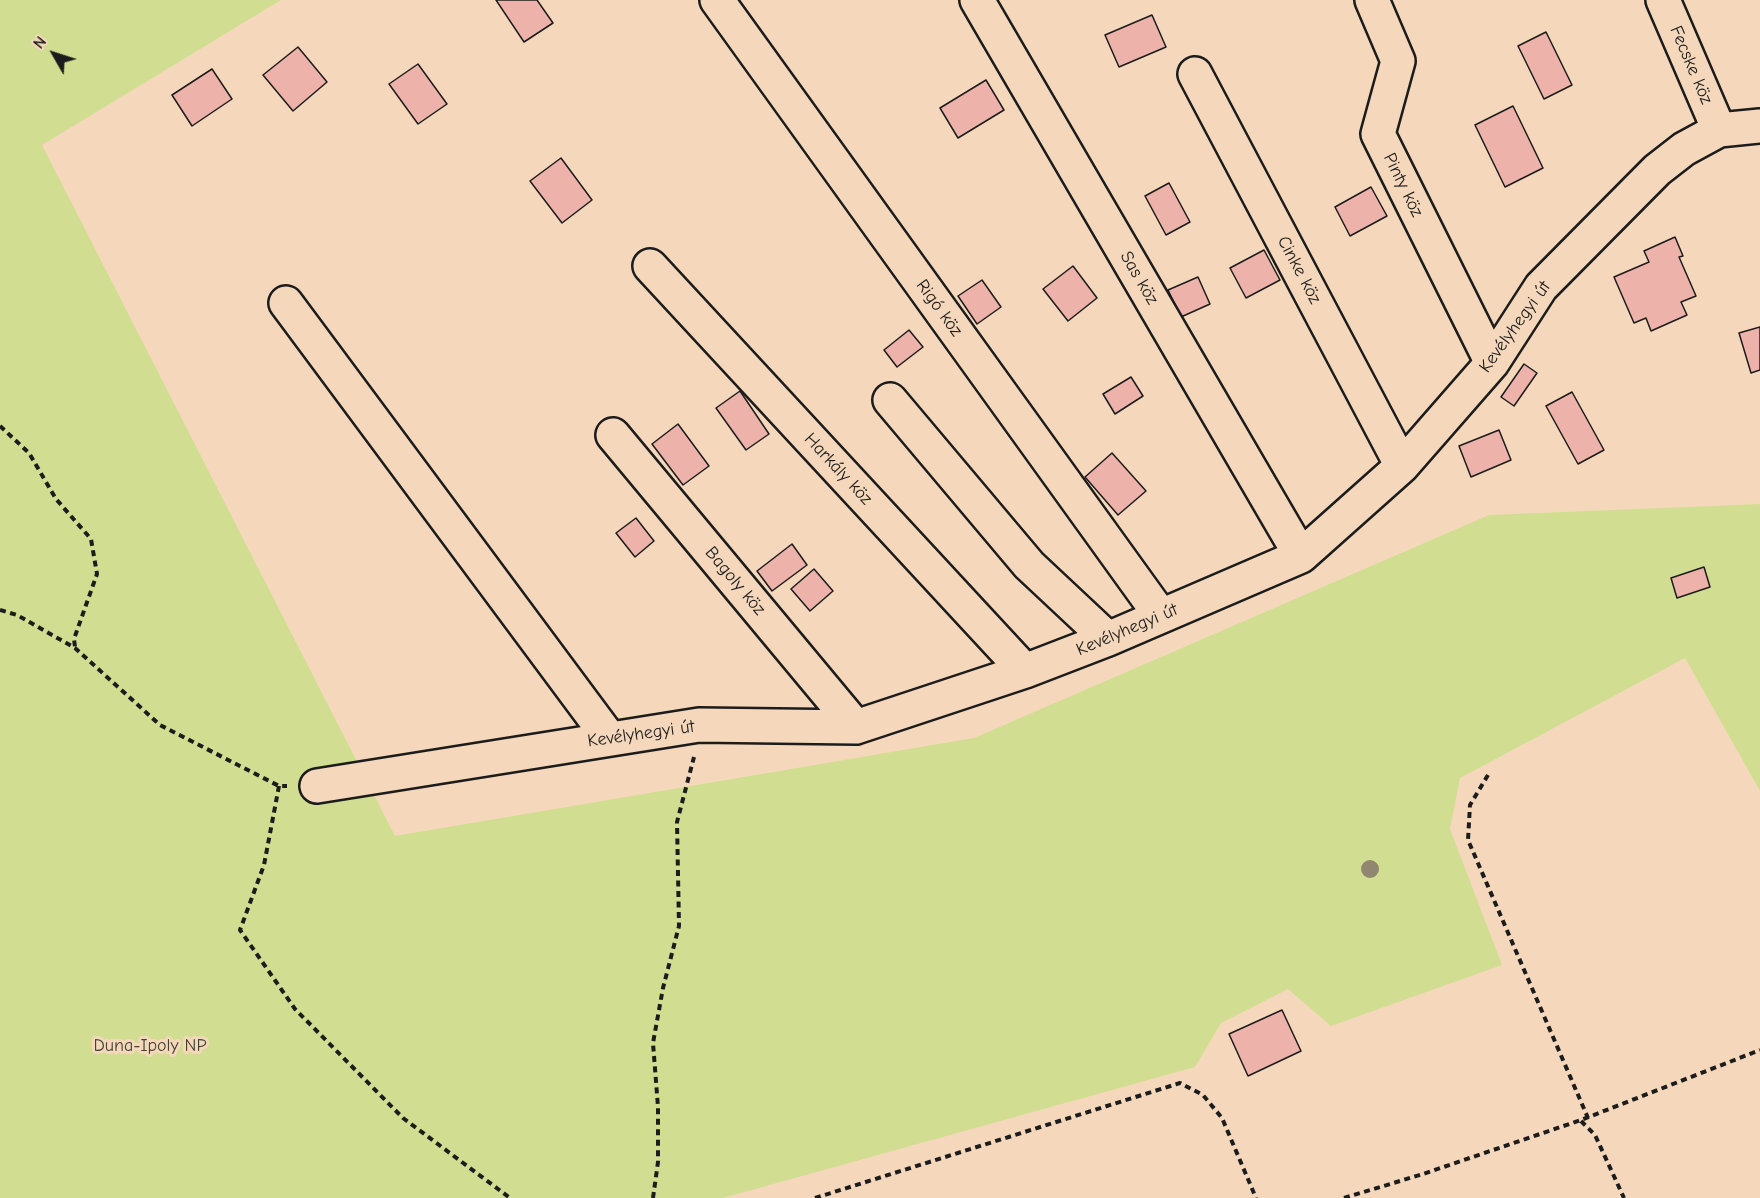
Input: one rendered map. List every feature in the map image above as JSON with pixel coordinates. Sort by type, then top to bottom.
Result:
[{"type":"street","name":"Rigó köz","points":[[717,0],[1161,616]]},
{"type":"street","name":"Sas köz","points":[[977,0],[1301,556]]},
{"type":"street","name":"Pinty köz","points":[[1372,0],[1398,62],[1378,134],[1491,363]]},
{"type":"street","name":"Fecske köz","points":[[1663,0],[1719,130]]},
{"type":"street","name":"Cinke köz","points":[[1195,74],[1402,466]]},
{"type":"street","name":"Kevélyhegyi út","points":[[317,786],[699,725],[856,727],[1025,671],[1108,639],[1301,556],[1402,466],[1491,363],[1541,287],[1658,170],[1684,149],[1719,130],[1760,126]]},
{"type":"street","name":"Harkály köz","points":[[651,266],[1025,671]]},
{"type":"street","points":[[286,303],[610,739]]},
{"type":"street","points":[[890,399],[1029,565],[1108,639]]},
{"type":"street","name":"Bagoly köz","points":[[613,435],[856,727]]},
{"type":"path","points":[[0,426],[29,453],[56,499],[91,539],[98,574],[74,639],[75,648]]},
{"type":"path","points":[[0,610],[17,615],[75,648],[160,724],[279,786],[317,786]]},
{"type":"path","points":[[653,1198],[658,1162],[658,1107],[653,1042],[663,988],[679,926],[677,822],[692,771],[699,725]]},
{"type":"path","points":[[1488,775],[1470,805],[1468,840],[1588,1118]]},
{"type":"path","points":[[279,786],[264,865],[240,930],[295,1009],[403,1118],[510,1198]]},
{"type":"path","points":[[1344,1198],[1423,1174],[1588,1118],[1760,1050]]},
{"type":"path","points":[[815,1198],[1180,1083],[1203,1095],[1222,1118],[1256,1198]]},
{"type":"path","points":[[1581,1120],[1595,1135],[1624,1198]]},
{"type":"green space","name":"Duna-Ipoly NP","points":[[0,0],[281,0],[42,145],[395,836],[974,738],[1489,515],[1760,504],[1760,791],[1685,658],[1460,778],[1450,829],[1502,965],[1331,1026],[1288,989],[1221,1023],[1195,1067],[723,1198],[0,1198]]},
{"type":"building","points":[[496,0],[537,0],[553,23],[524,42]]},
{"type":"building","points":[[1152,15],[1166,47],[1119,67],[1105,35]]},
{"type":"building","points":[[1546,32],[1572,85],[1544,99],[1518,46]]},
{"type":"building","points":[[298,47],[327,82],[293,111],[263,75]]},
{"type":"building","points":[[418,64],[447,104],[418,124],[389,84]]},
{"type":"building","points":[[212,69],[232,99],[192,126],[172,95]]},
{"type":"building","points":[[986,80],[1004,110],[958,138],[940,108]]},
{"type":"building","points":[[1513,106],[1543,168],[1505,187],[1475,125]]},
{"type":"building","points":[[561,158],[592,200],[562,223],[530,181]]},
{"type":"building","points":[[1169,183],[1190,222],[1166,235],[1145,196]]},
{"type":"building","points":[[1371,187],[1387,216],[1350,236],[1335,207]]},
{"type":"building","points":[[1675,237],[1683,256],[1679,257],[1696,296],[1681,302],[1687,315],[1651,331],[1646,318],[1634,323],[1614,277],[1649,262],[1644,251]]},
{"type":"building","points":[[1264,250],[1280,280],[1246,298],[1230,268]]},
{"type":"building","points":[[1073,266],[1097,298],[1068,321],[1043,289]]},
{"type":"building","points":[[1198,277],[1210,304],[1181,317],[1168,290]]},
{"type":"building","points":[[982,280],[1001,307],[977,324],[958,296]]},
{"type":"building","points":[[1760,327],[1760,370],[1751,373],[1739,333]]},
{"type":"building","points":[[909,330],[923,347],[897,367],[884,350]]},
{"type":"building","points":[[1524,364],[1537,373],[1514,406],[1501,397]]},
{"type":"building","points":[[1131,377],[1143,396],[1115,414],[1103,394]]},
{"type":"building","points":[[740,391],[769,434],[746,450],[716,408]]},
{"type":"building","points":[[1572,392],[1604,450],[1578,464],[1546,406]]},
{"type":"building","points":[[678,424],[709,466],[683,485],[652,444]]},
{"type":"building","points":[[1499,430],[1511,460],[1471,477],[1459,446]]},
{"type":"building","points":[[1112,453],[1146,491],[1118,515],[1085,477]]},
{"type":"building","points":[[636,518],[654,541],[635,557],[616,533]]},
{"type":"building","points":[[792,544],[807,565],[772,591],[757,571]]},
{"type":"building","points":[[1704,567],[1710,587],[1677,598],[1671,578]]},
{"type":"building","points":[[814,569],[833,591],[810,611],[791,589]]},
{"type":"building","points":[[1282,1010],[1301,1051],[1248,1076],[1229,1034]]}]
